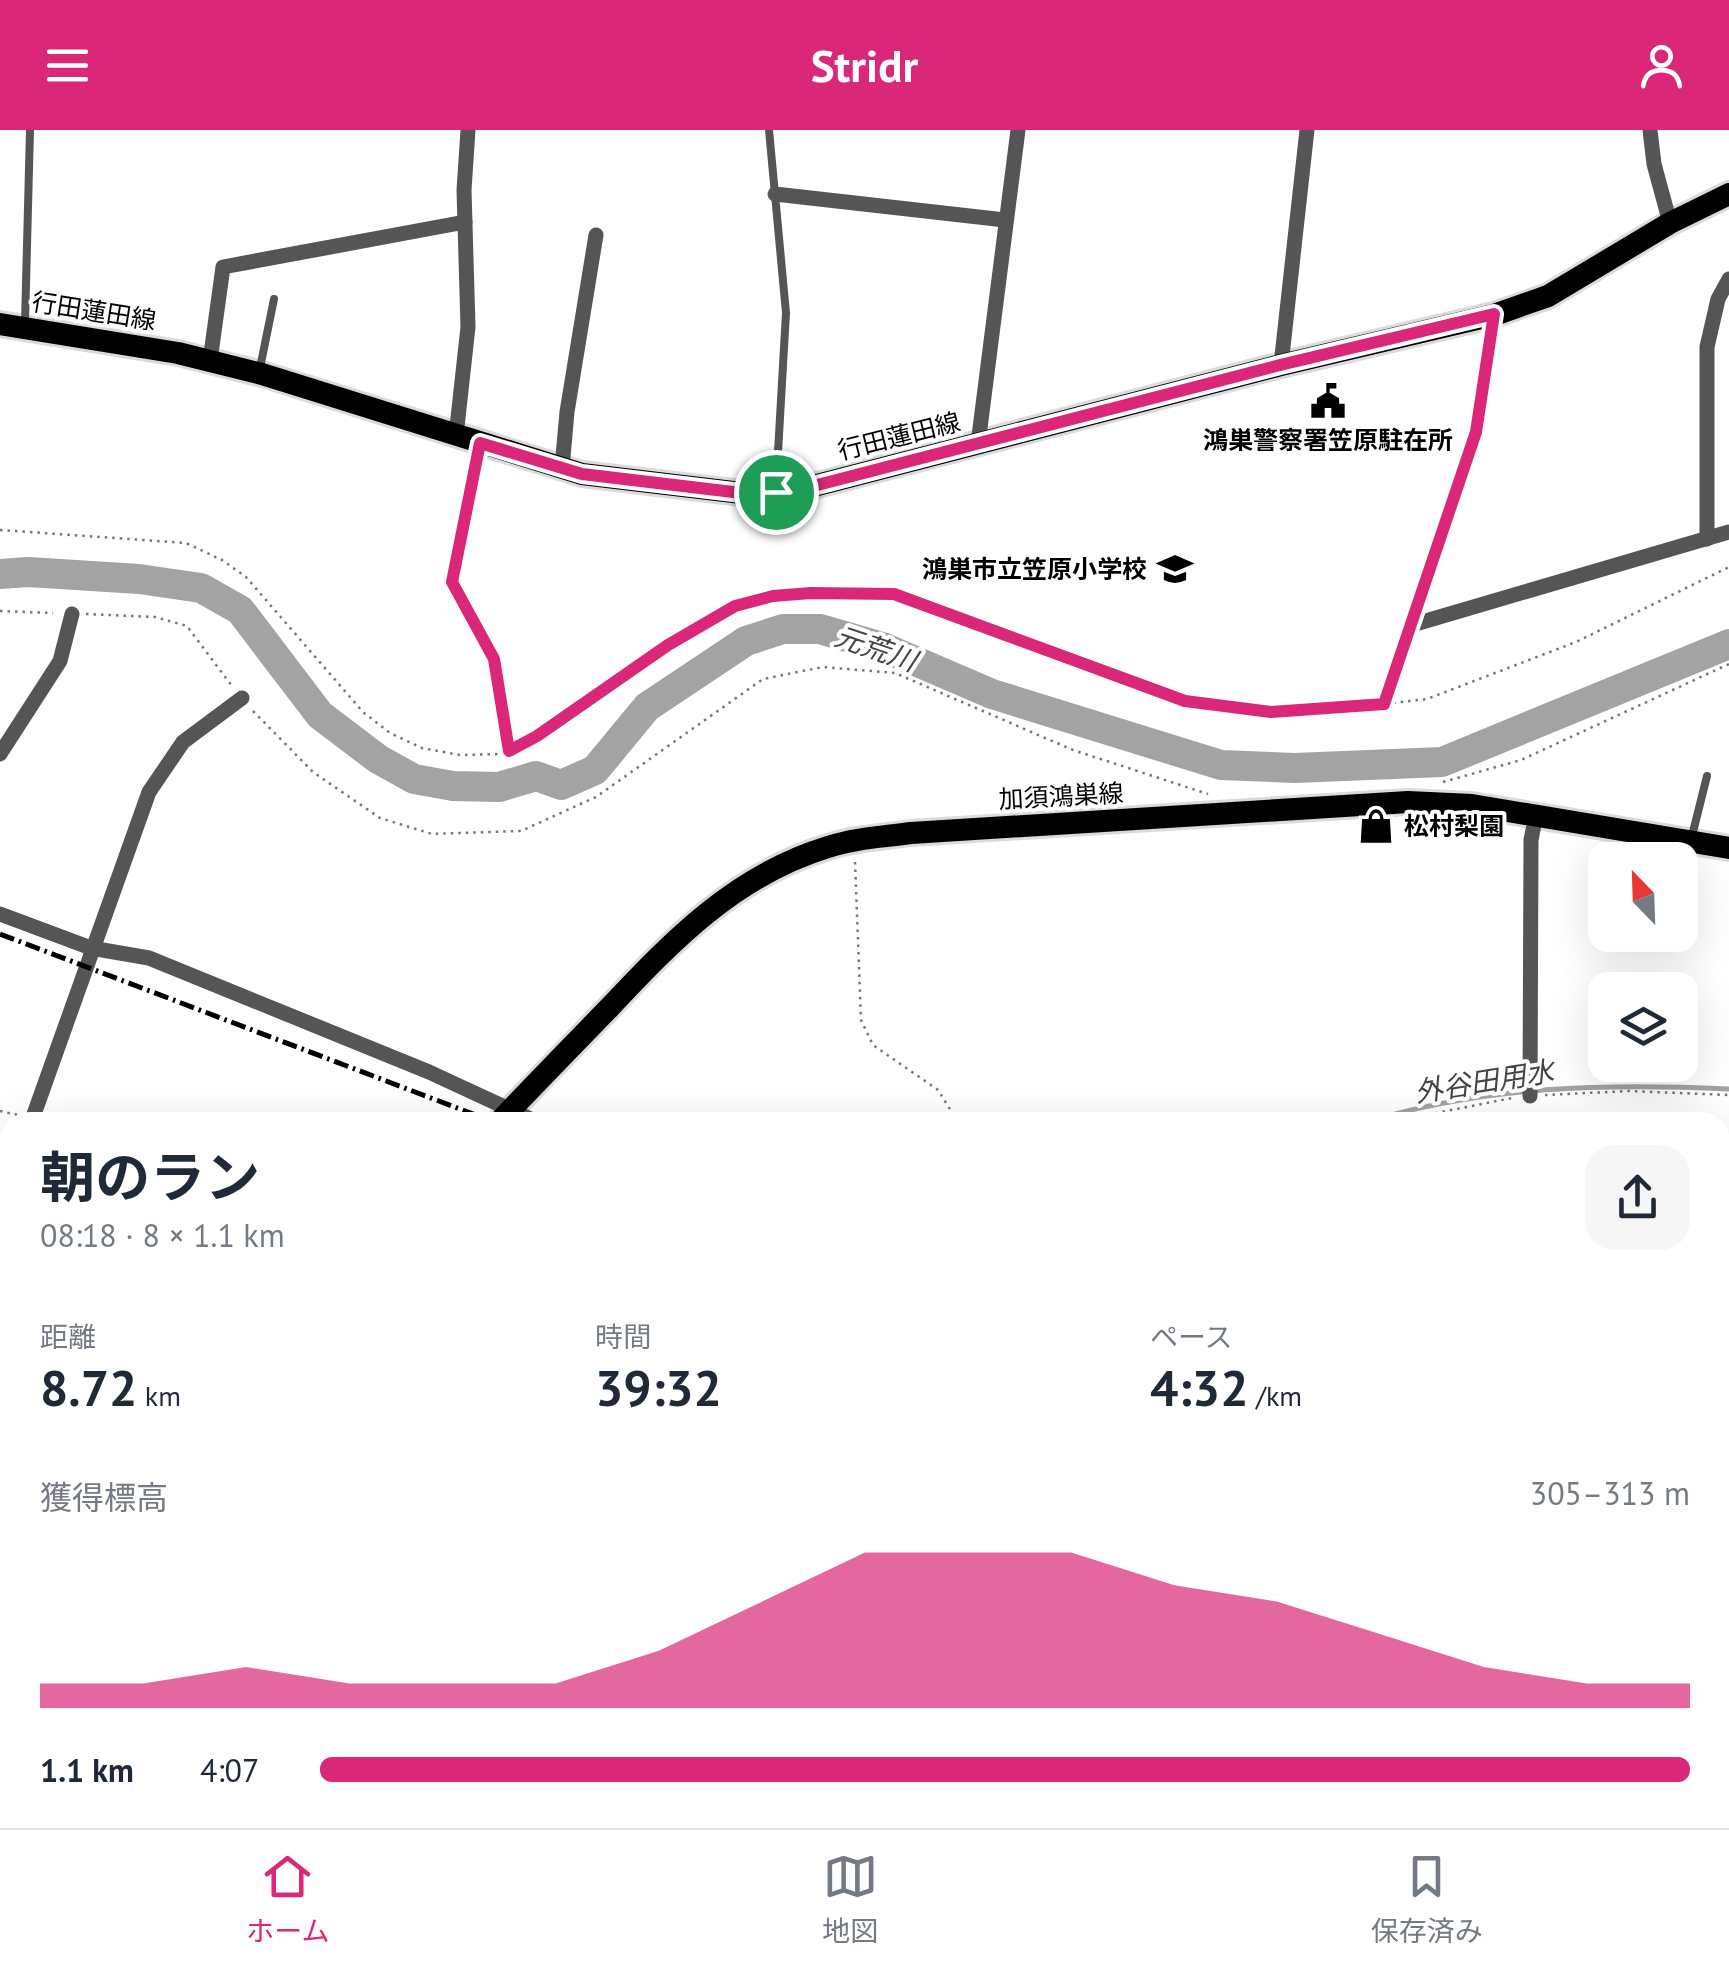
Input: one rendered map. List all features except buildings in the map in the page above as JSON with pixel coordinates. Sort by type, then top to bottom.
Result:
[{"type":"main road","name":"行田蓮田線","points":[[0,324],[259,373],[582,474],[750,494],[798,490],[1280,365],[1494,314],[1548,296],[1670,223],[1728,196]]},
{"type":"main road","name":"加須鴻巣線","points":[[509,1112],[669,946],[718,902],[787,862],[852,841],[911,833],[1408,802],[1472,806],[1691,842]]},
{"type":"main road","name":"加須鴻巣線","points":[[1698,843],[1729,848]]},
{"type":"street","points":[[456,436],[468,327],[464,190],[468,130]]},
{"type":"street","points":[[978,444],[1018,130]]},
{"type":"street","points":[[1280,365],[1307,130]]},
{"type":"street","points":[[1650,130],[1654,164],[1670,223]]},
{"type":"street","points":[[774,194],[1005,220]]},
{"type":"street","points":[[210,361],[224,267],[465,222]]},
{"type":"street","points":[[562,468],[596,235]]},
{"type":"street","points":[[1707,539],[1707,347],[1718,299],[1729,279]]},
{"type":"street","points":[[1412,626],[1476,432],[1494,314]]},
{"type":"street","points":[[1412,626],[1729,532]]},
{"type":"street","points":[[0,754],[60,662],[72,614]]},
{"type":"street","points":[[35,1112],[149,792],[183,742],[242,698]]},
{"type":"street","points":[[1530,1096],[1531,840],[1536,816]]},
{"type":"street","points":[[0,914],[91,948],[149,958],[429,1072],[496,1112]]},
{"type":"lane","points":[[25,328],[30,130]]},
{"type":"lane","points":[[769,130],[786,312],[776,492]]},
{"type":"lane","points":[[259,373],[274,299]]},
{"type":"lane","points":[[1691,842],[1708,776]]},
{"type":"path","points":[[480,443],[452,582],[494,659],[509,751]]},
{"type":"path","points":[[0,530],[186,542],[246,577],[363,712],[390,733],[422,748],[460,755],[509,751],[537,736],[668,645],[735,606],[773,596],[894,594],[1185,701],[1271,712],[1427,698],[1576,642],[1729,568]]},
{"type":"path","points":[[0,611],[155,617],[187,626],[242,698],[312,772],[380,818],[432,834],[521,831],[596,797],[763,679],[824,667],[895,673],[1073,750],[1213,795],[1228,814]]},
{"type":"path","points":[[1384,704],[1412,626]]},
{"type":"path","points":[[1438,784],[1520,760],[1729,664]]},
{"type":"path","points":[[852,841],[860,1020],[872,1044],[938,1090],[952,1112]]},
{"type":"path","points":[[1444,1112],[1530,1096],[1630,1091],[1729,1095]]},
{"type":"waterway","name":"元荒川","points":[[0,574],[28,572],[139,579],[201,588],[240,610],[320,715],[378,759],[414,779],[453,786],[499,787],[536,776],[561,785],[595,770],[647,707],[746,641],[783,629],[820,629],[885,648],[992,694],[1221,765],[1295,768],[1442,762],[1729,644]]},
{"type":"waterway","name":"外谷田用水","points":[[1404,1112],[1546,1090],[1729,1089]]},
{"type":"railway","points":[[0,934],[468,1112]]},
{"type":"place","name":"鴻巣警察署笠原駐在所","points":[[1328,401]]},
{"type":"place","name":"鴻巣市立笠原小学校","points":[[1175,569]]},
{"type":"place","name":"松村梨園","points":[[1376,826]]},
{"type":"route","points":[[1494,314],[1476,432],[1384,704],[1271,712],[1185,701],[894,594],[811,593],[773,596],[735,606],[668,645],[537,736],[509,751],[494,659],[452,582],[480,443],[582,474],[750,494],[776,492],[798,490],[1280,365],[1494,314]]}]
